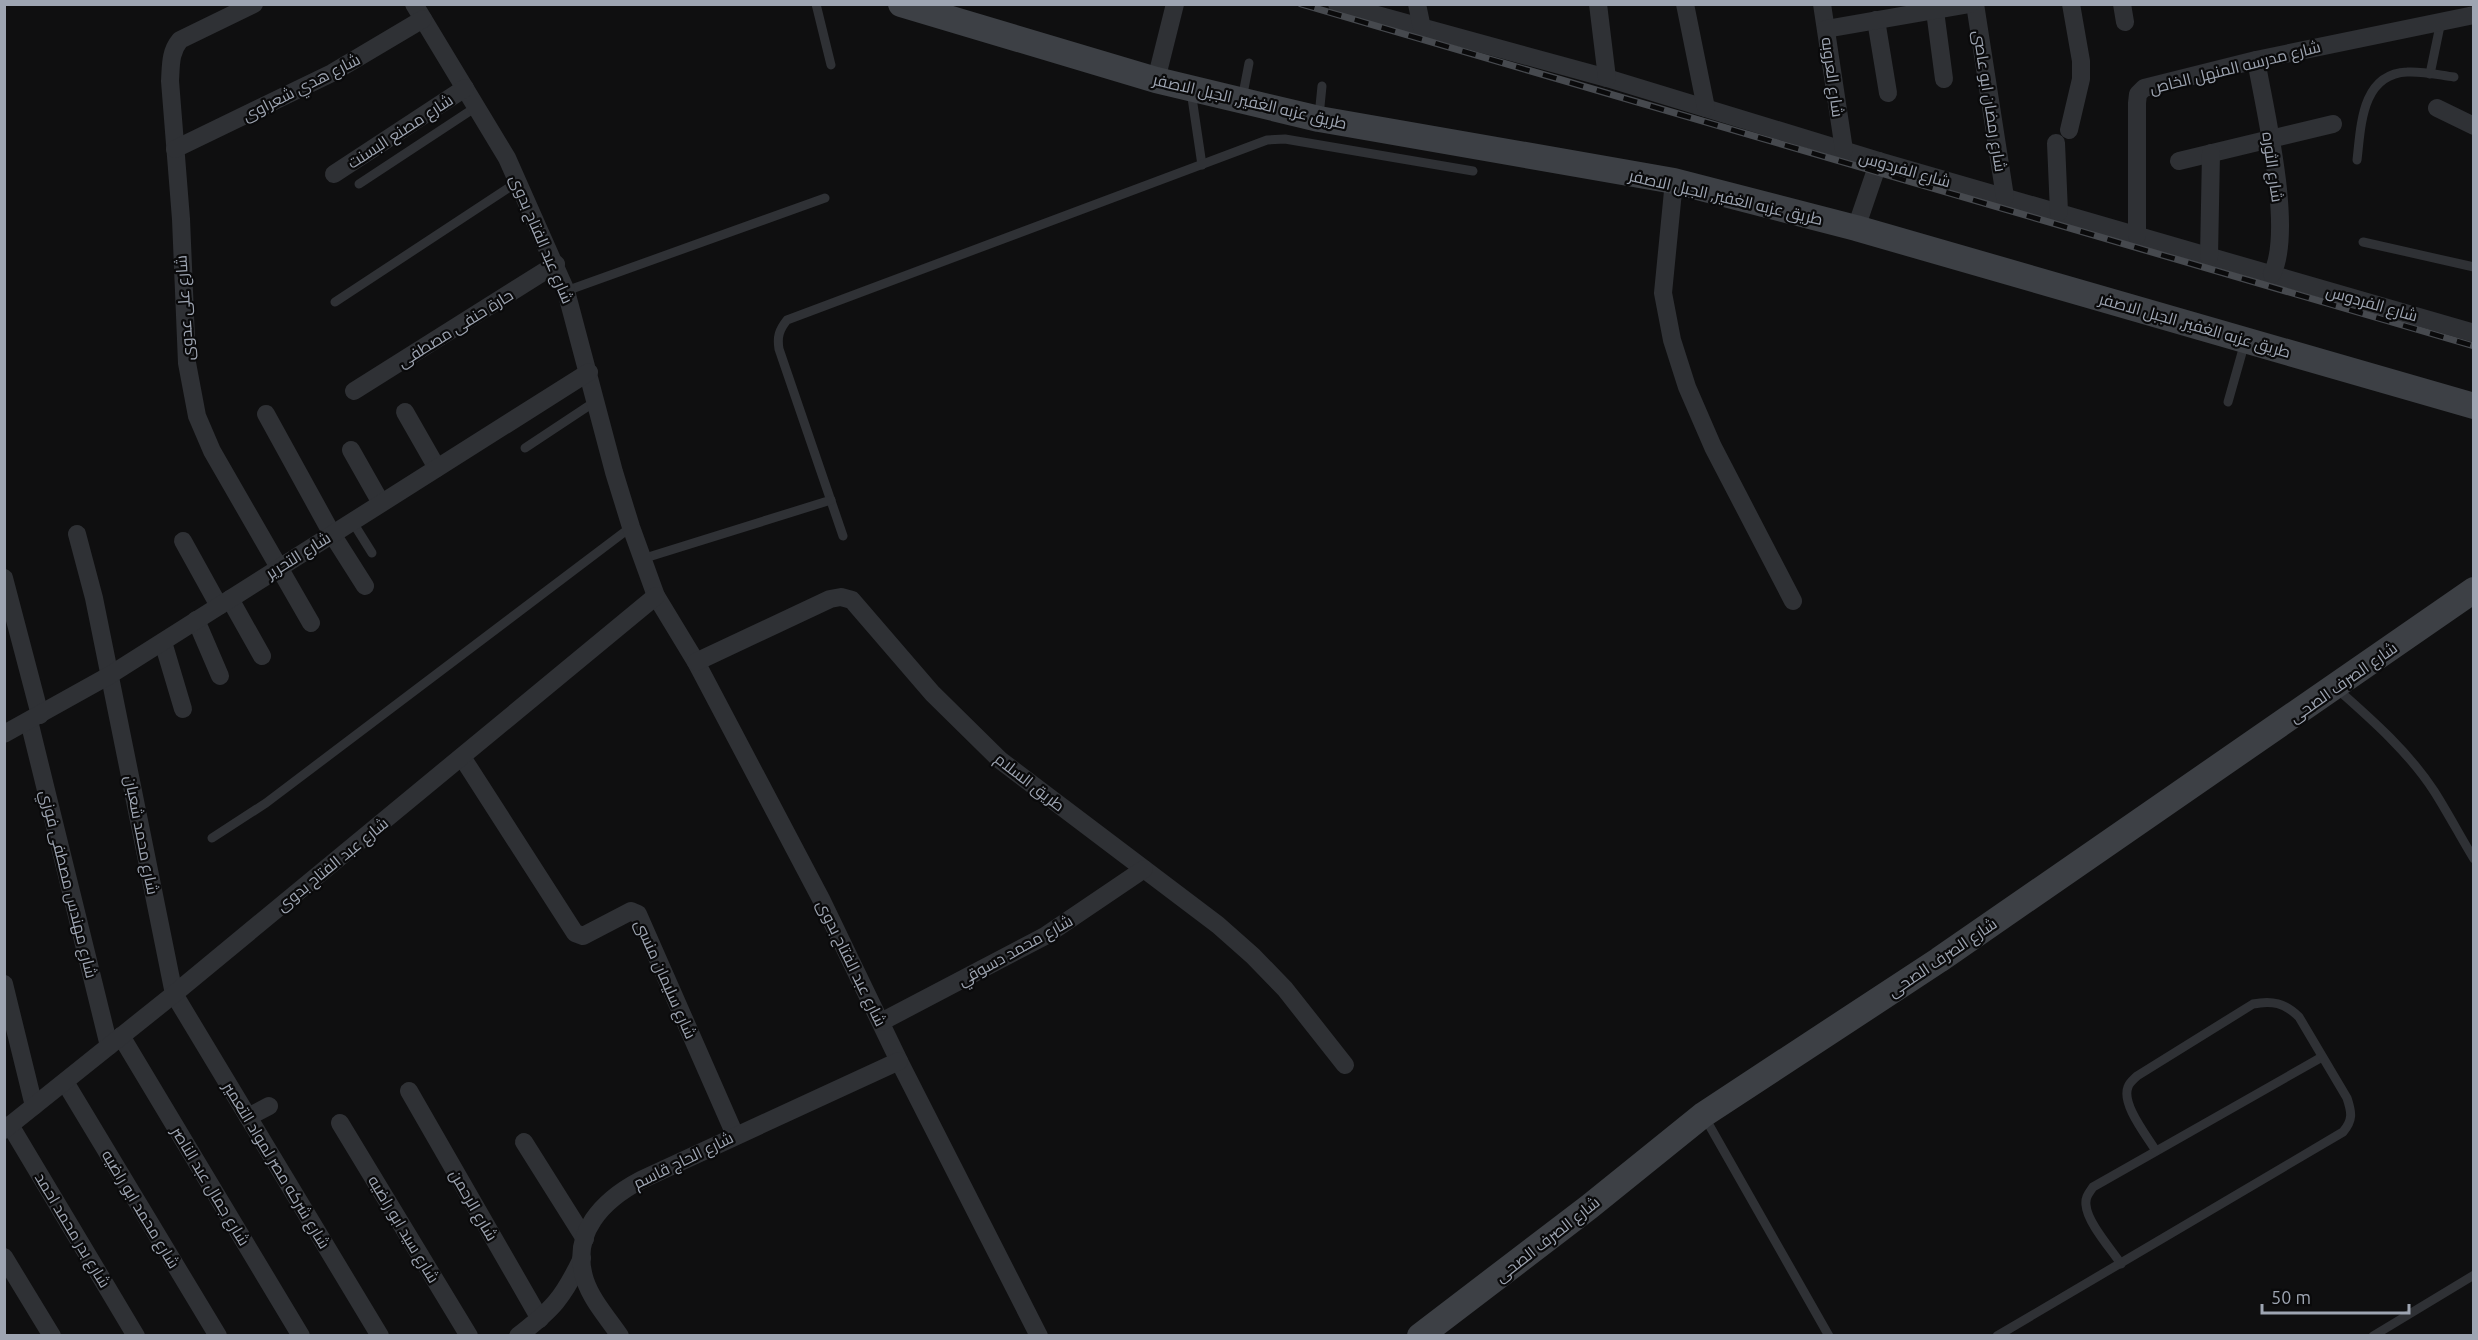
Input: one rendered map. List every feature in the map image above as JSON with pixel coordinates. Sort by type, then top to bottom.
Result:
[{"type":"street","name":"شارع على عدوى","points":[[254,4],[180,40],[174,48],[171,59],[170,81],[187,363],[197,416],[212,451],[311,623]]},
{"type":"street","name":"طريق عزبه الغفير, الجبل الاصفر","points":[[901,4],[1156,80],[1318,119],[1674,181],[1856,228],[2474,406]]},
{"type":"street","points":[[1156,80],[1175,4]]},
{"type":"street","name":"شارع الفردوس","points":[[1337,4],[1607,78],[1879,162],[2474,333]]},
{"type":"street","points":[[1417,4],[1422,28]]},
{"type":"street","points":[[1598,4],[1607,78]]},
{"type":"street","points":[[1684,4],[1706,108]]},
{"type":"street","name":"شارع العروبه","points":[[1822,4],[1844,150]]},
{"type":"street","points":[[1826,29],[1970,4]]},
{"type":"street","name":"شارع رمضان ابو عاصى","points":[[1975,4],[2004,197]]},
{"type":"street","points":[[2069,130],[2081,79],[2081,61],[2071,4]]},
{"type":"street","points":[[1935,10],[1944,79]]},
{"type":"street","name":"شارع عبد الفتاح بدوى","points":[[419,12],[519,180],[556,264],[566,291],[631,527],[656,596],[696,662],[822,899],[899,1061],[1039,1335]]},
{"type":"street","name":"شارع هدي شعراوى","points":[[175,149],[356,60],[419,12]]},
{"type":"street","name":"شارع مدرسه المنهل الخاص","points":[[2137,236],[2138,94],[2144,88],[2256,60],[2474,15]]},
{"type":"street","points":[[1876,20],[1888,93]]},
{"type":"street","name":"شارع الثوره","points":[[2256,60],[2278,180],[2276,266],[2272,274]]},
{"type":"street","name":"شارع مصنع البسنت","points":[[334,174],[465,88]]},
{"type":"street","points":[[2437,108],[2474,126]]},
{"type":"street","points":[[2180,161],[2333,124]]},
{"type":"street","points":[[2056,143],[2059,213]]},
{"type":"street","points":[[2209,257],[2211,153]]},
{"type":"street","points":[[1856,228],[1879,162]]},
{"type":"street","points":[[1674,181],[1663,293],[1672,340],[1687,387],[1713,447],[1793,601]]},
{"type":"street","name":"حارة حنفى مصطفى","points":[[354,391],[556,264]]},
{"type":"street","name":"شارع التحرير","points":[[4,734],[110,675],[589,372]]},
{"type":"street","points":[[405,412],[437,468]]},
{"type":"street","points":[[266,414],[332,534],[365,586]]},
{"type":"street","points":[[351,450],[381,503]]},
{"type":"street","name":"شارع محمد شعبان","points":[[77,534],[94,598],[174,994]]},
{"type":"street","points":[[183,541],[262,656]]},
{"type":"street","name":"شارع مهندس مصطفى فوزي","points":[[4,578],[35,718],[115,1041]]},
{"type":"street","name":"شارع الصرف الصحى","points":[[1420,1335],[1589,1207],[1703,1115],[1939,960],[2474,590]]},
{"type":"street","name":"شارع عبد الفتاح بدوى","points":[[7,1127],[174,994],[656,596]]},
{"type":"street","name":"طريق السلام","points":[[696,662],[830,599],[841,597],[852,600],[933,694],[1000,759],[1218,925],[1253,956],[1285,989],[1345,1065]]},
{"type":"street","points":[[196,620],[220,676]]},
{"type":"street","points":[[163,642],[183,709]]},
{"type":"street","name":"شارع سليمان منسى","points":[[462,757],[575,933],[583,936],[631,911],[638,914],[735,1135]]},
{"type":"street","name":"شارع محمد دسوقي","points":[[880,1022],[1045,936],[1144,869]]},
{"type":"street","points":[[4,984],[34,1106]]},
{"type":"street","name":"شارع شركه مصر لمواد التعمير","points":[[174,994],[380,1335]]},
{"type":"street","name":"شارع جمال عبد الناصر","points":[[115,1041],[300,1335]]},
{"type":"street","name":"شارع الحاج قاسم","points":[[620,1335],[593,1298],[585,1280],[582,1258],[591,1221],[617,1192],[735,1135],[899,1061]]},
{"type":"street","name":"شارع محمد ابو راضيه","points":[[65,1082],[218,1335]]},
{"type":"street","name":"شارع الرحمن","points":[[409,1091],[540,1319]]},
{"type":"street","points":[[248,1117],[269,1106]]},
{"type":"street","name":"شارع سيد ابو راضيه","points":[[340,1123],[469,1335]]},
{"type":"street","name":"شارع بدر محمد احمد","points":[[7,1127],[136,1335]]},
{"type":"street","points":[[524,1142],[585,1239]]},
{"type":"street","points":[[4,1257],[52,1335]]},
{"type":"street","points":[[518,1335],[540,1319],[565,1293],[582,1258]]},
{"type":"lane","points":[[816,4],[831,65]]},
{"type":"lane","points":[[2430,74],[2441,21]]},
{"type":"lane","points":[[1242,101],[1249,63]]},
{"type":"lane","points":[[2357,160],[2364,109],[2369,95],[2379,83],[2392,75],[2406,72],[2454,77]]},
{"type":"lane","points":[[1318,119],[1322,86]]},
{"type":"lane","points":[[1191,89],[1202,165]]},
{"type":"lane","points":[[359,184],[476,107]]},
{"type":"lane","points":[[843,537],[778,349],[777,339],[780,328],[787,320],[1258,142],[1285,139],[1473,171]]},
{"type":"lane","points":[[335,302],[519,180]]},
{"type":"lane","points":[[566,291],[825,198]]},
{"type":"lane","points":[[2363,242],[2474,267]]},
{"type":"lane","points":[[2228,402],[2246,340]]},
{"type":"lane","points":[[525,448],[596,401]]},
{"type":"lane","points":[[642,559],[831,500]]},
{"type":"lane","points":[[352,521],[372,553]]},
{"type":"lane","points":[[212,838],[266,803],[631,527]]},
{"type":"lane","points":[[2335,687],[2362,710],[2433,789],[2474,859]]},
{"type":"lane","points":[[1997,1335],[2343,1132],[2350,1122],[2352,1112],[2347,1098],[2299,1017],[2290,1008],[2265,1001],[2253,1004],[2137,1076],[2128,1086],[2126,1098],[2130,1109],[2156,1151]]},
{"type":"lane","points":[[2121,1264],[2090,1218],[2086,1206],[2087,1196],[2093,1187],[2322,1057]]},
{"type":"lane","points":[[1703,1115],[1829,1335]]},
{"type":"lane","points":[[2373,1335],[2474,1275]]},
{"type":"railway","points":[[1301,4],[2474,346]]}]
